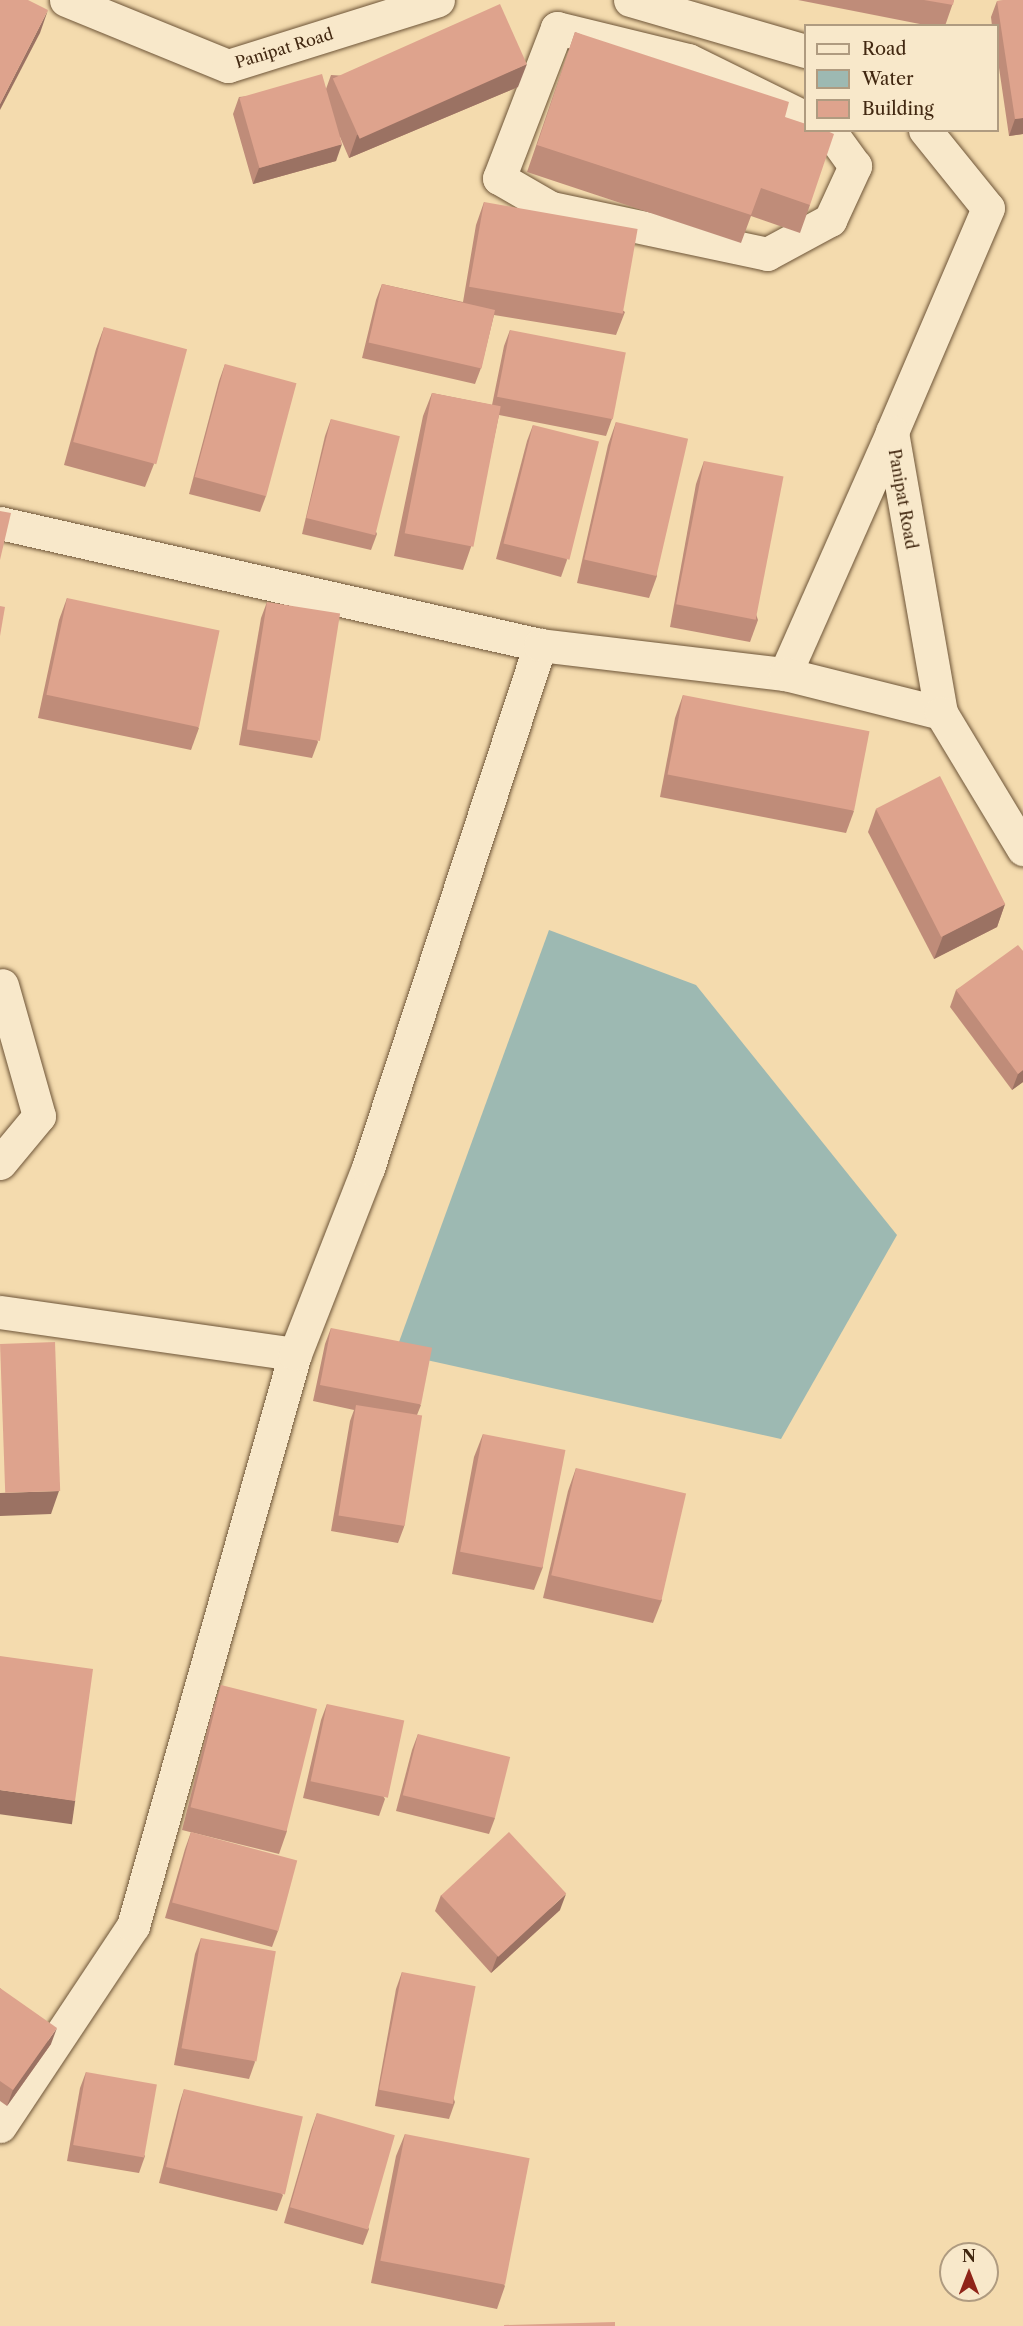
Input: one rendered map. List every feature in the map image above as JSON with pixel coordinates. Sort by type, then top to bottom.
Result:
[{"type":"street","name":"Panipat Road","points":[[66,0],[228,66],[438,0]]},
{"type":"street","points":[[630,0],[804,50]]},
{"type":"street","points":[[688,60],[704,21]]},
{"type":"street","points":[[804,117],[688,60],[557,27],[499,178],[551,208],[767,254],[830,220],[855,166],[830,132]]},
{"type":"street","name":"Panipat Road","points":[[927,132],[988,208],[892,432],[940,713],[1023,849]]},
{"type":"street","points":[[785,674],[892,432]]},
{"type":"street","points":[[0,523],[540,645],[785,674],[940,713]]},
{"type":"street","points":[[0,2126],[133,1926],[295,1354],[368,1168],[540,645]]},
{"type":"street","points":[[0,1163],[39,1116],[1,984]]},
{"type":"street","points":[[0,1312],[295,1354]]},
{"type":"water","points":[[549,930],[696,985],[897,1235],[781,1439],[395,1353]]},
{"type":"building","points":[[0,0],[28,0],[48,10],[0,104]]},
{"type":"building","points":[[924,0],[954,0],[953,5]]},
{"type":"building","points":[[1023,0],[1023,118],[1015,119],[997,1]]},
{"type":"building","points":[[500,4],[527,64],[360,139],[333,78]]},
{"type":"building","points":[[575,32],[789,102],[785,117],[804,123],[804,132],[834,134],[810,205],[761,188],[751,215],[537,145]]},
{"type":"building","points":[[322,74],[342,144],[259,168],[239,98]]},
{"type":"building","points":[[484,202],[638,229],[623,314],[469,287]]},
{"type":"building","points":[[382,284],[495,310],[482,369],[369,342]]},
{"type":"building","points":[[104,327],[187,349],[156,464],[73,442]]},
{"type":"building","points":[[510,330],[626,353],[613,419],[497,397]]},
{"type":"building","points":[[225,364],[296,383],[266,496],[195,477]]},
{"type":"building","points":[[432,393],[501,406],[473,547],[405,533]]},
{"type":"building","points":[[331,419],[400,436],[375,535],[306,518]]},
{"type":"building","points":[[616,422],[688,439],[656,576],[584,559]]},
{"type":"building","points":[[533,425],[599,441],[569,560],[503,543]]},
{"type":"building","points":[[704,461],[784,476],[756,620],[676,604]]},
{"type":"building","points":[[0,511],[11,513],[0,560]]},
{"type":"building","points":[[67,598],[220,630],[199,727],[46,695]]},
{"type":"building","points":[[267,602],[340,614],[320,741],[247,729]]},
{"type":"building","points":[[0,606],[5,607],[0,636]]},
{"type":"building","points":[[683,695],[870,731],[854,811],[668,775]]},
{"type":"building","points":[[940,776],[1005,904],[941,937],[876,809]]},
{"type":"building","points":[[1018,945],[1023,951],[1023,1070],[1018,1074],[956,990]]},
{"type":"building","points":[[331,1328],[432,1348],[421,1405],[320,1385]]},
{"type":"building","points":[[55,1342],[60,1491],[5,1493],[0,1344]]},
{"type":"building","points":[[356,1405],[422,1415],[405,1526],[338,1516]]},
{"type":"building","points":[[483,1434],[565,1450],[543,1568],[460,1552]]},
{"type":"building","points":[[576,1468],[686,1493],[661,1601],[551,1575]]},
{"type":"building","points":[[0,1656],[93,1669],[75,1801],[0,1790]]},
{"type":"building","points":[[221,1685],[317,1709],[287,1831],[191,1807]]},
{"type":"building","points":[[327,1704],[404,1720],[388,1798],[311,1781]]},
{"type":"building","points":[[418,1734],[510,1757],[495,1818],[403,1795]]},
{"type":"building","points":[[191,1832],[297,1860],[278,1931],[172,1903]]},
{"type":"building","points":[[509,1832],[566,1893],[498,1957],[441,1895]]},
{"type":"building","points":[[201,1938],[276,1951],[256,2061],[182,2048]]},
{"type":"building","points":[[402,1972],[476,1986],[453,2104],[379,2090]]},
{"type":"building","points":[[0,1988],[57,2028],[13,2090],[0,2081]]},
{"type":"building","points":[[86,2072],[157,2085],[144,2157],[73,2145]]},
{"type":"building","points":[[184,2089],[303,2116],[285,2194],[166,2167]]},
{"type":"building","points":[[317,2113],[395,2135],[368,2230],[290,2207]]},
{"type":"building","points":[[405,2134],[530,2158],[505,2285],[380,2261]]},
{"type":"building","points":[[615,2322],[615,2326],[504,2326],[504,2325]]}]
